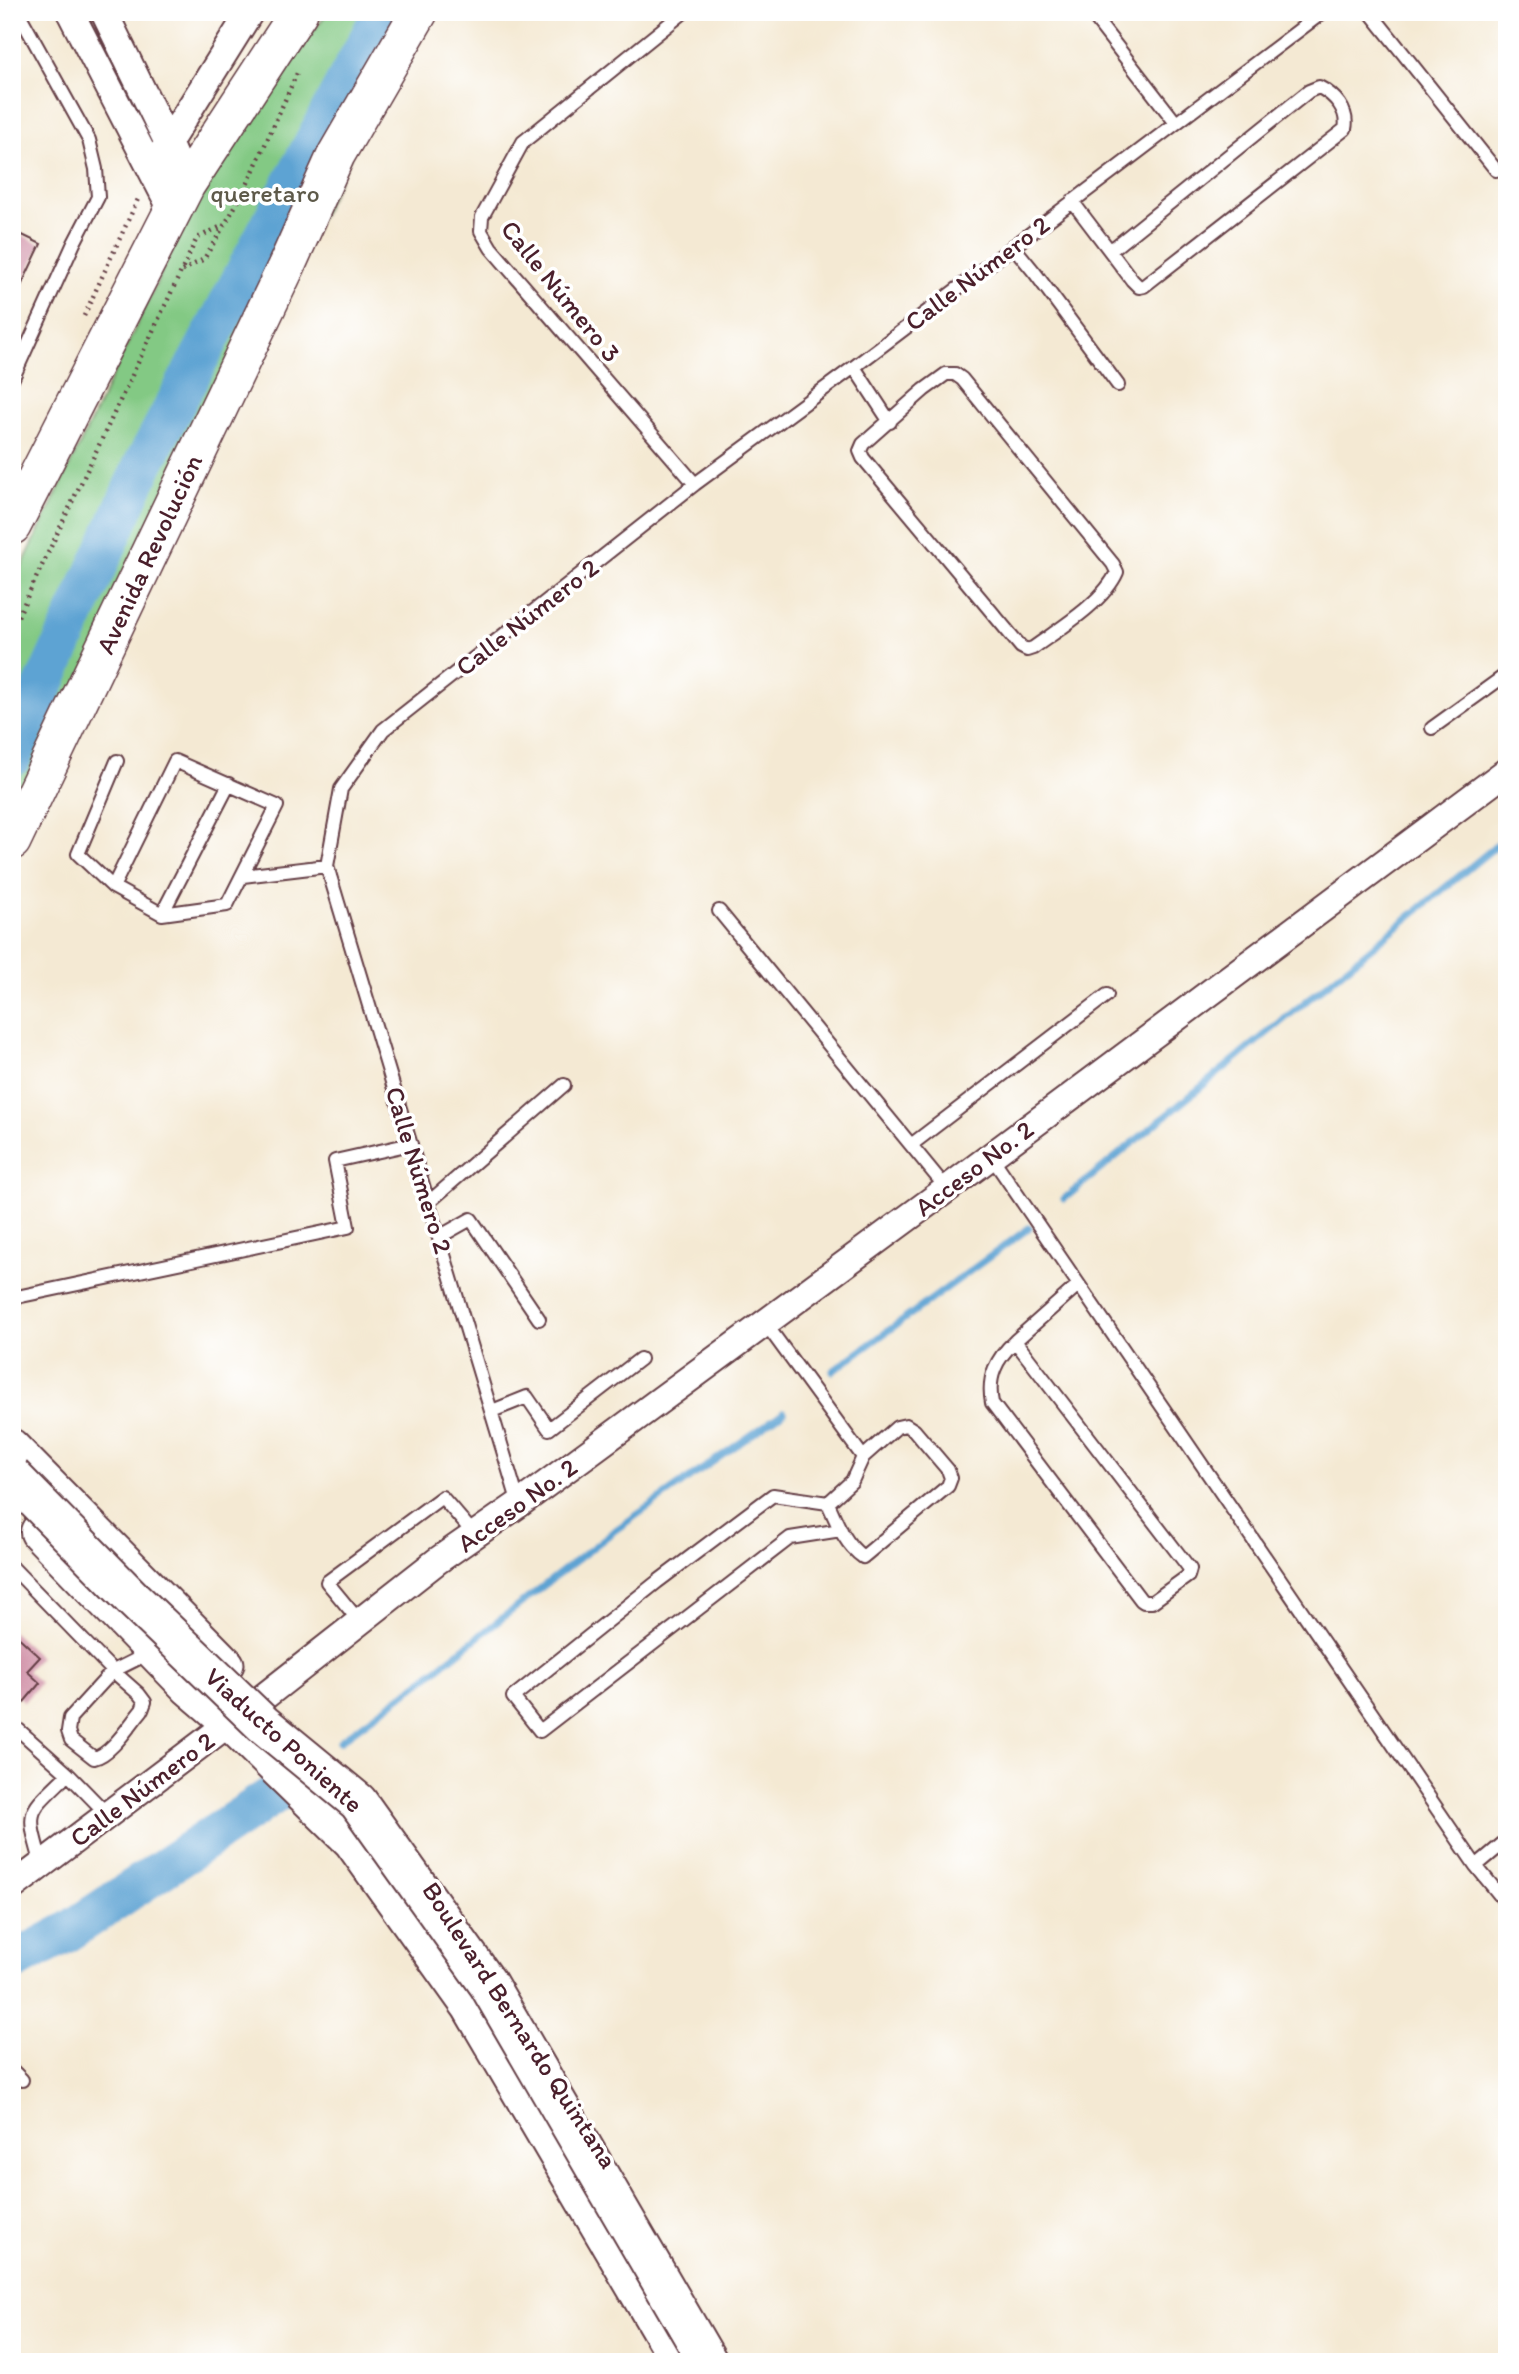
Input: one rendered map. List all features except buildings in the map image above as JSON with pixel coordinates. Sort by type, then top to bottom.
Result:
[{"type":"main road","points":[[12,526],[179,199],[299,12]]},
{"type":"main road","name":"Avenida Revolución","points":[[12,841],[286,267],[336,155],[419,12]]},
{"type":"main road","name":"Viaducto Poniente","points":[[12,1476],[132,1598],[263,1724],[358,1802],[488,1984],[708,2362]]},
{"type":"main road","name":"Boulevard Bernardo Quintana","points":[[12,1503],[189,1686],[353,1841],[471,2006],[680,2362]]},
{"type":"street","points":[[70,12],[150,170],[179,199]]},
{"type":"street","points":[[104,12],[169,145],[179,199]]},
{"type":"street","points":[[150,170],[169,145],[250,12]]},
{"type":"street","name":"Acceso No. 2","points":[[437,1561],[519,1504],[947,1189],[1507,771]]},
{"type":"street","name":"Boulevard Bernardo Quintana","points":[[12,1446],[267,1705],[351,1783],[459,1923],[553,2068],[728,2362]]},
{"type":"street","name":"Calle Número 2","points":[[12,1887],[230,1722],[267,1705],[360,1622],[437,1561]]},
{"type":"lane","points":[[12,380],[74,243],[98,197],[96,169],[89,139],[18,12]]},
{"type":"lane","name":"Calle Número 3","points":[[684,12],[523,142],[481,217],[481,231],[491,248],[695,484]]},
{"type":"lane","points":[[1090,12],[1176,123]]},
{"type":"lane","name":"Calle Número 2","points":[[519,1504],[327,866],[341,789],[383,730],[695,484],[1323,12]]},
{"type":"lane","points":[[1370,12],[1496,170]]},
{"type":"lane","points":[[1072,201],[1135,284],[1139,287],[1149,284],[1345,129],[1347,120],[1343,109],[1328,92],[1319,87],[1309,91],[1110,251]]},
{"type":"lane","points":[[1013,246],[1118,385]]},
{"type":"lane","points":[[854,367],[890,422]]},
{"type":"lane","points":[[946,374],[956,374],[1113,564],[1117,572],[1113,580],[1093,602],[1033,648],[1021,647],[863,458],[860,451],[863,444],[890,422],[924,390],[946,374]]},
{"type":"lane","points":[[1432,728],[1507,674]]},
{"type":"lane","points":[[113,887],[175,761],[277,806],[227,905],[162,914],[113,887],[78,854],[117,761]]},
{"type":"lane","points":[[162,914],[229,784]]},
{"type":"lane","points":[[243,876],[327,866]]},
{"type":"lane","points":[[719,911],[947,1189]]},
{"type":"lane","points":[[911,1145],[1107,995]]},
{"type":"lane","points":[[429,1202],[564,1085]]},
{"type":"lane","points":[[12,1298],[348,1227],[335,1161],[411,1144]]},
{"type":"lane","points":[[991,1156],[1476,1866],[1507,1904]]},
{"type":"lane","points":[[439,1237],[471,1219],[539,1319]]},
{"type":"lane","points":[[1015,1341],[1190,1569],[1188,1576],[1152,1602],[1141,1600],[992,1403],[990,1381],[1000,1357],[1015,1341],[1078,1285]]},
{"type":"lane","points":[[765,1323],[863,1457]]},
{"type":"lane","points":[[492,1411],[527,1397],[549,1429],[640,1359]]},
{"type":"lane","points":[[906,1425],[914,1430],[951,1478],[948,1486],[863,1557],[857,1553],[841,1530],[828,1503],[852,1481],[863,1457],[897,1427],[906,1425]]},
{"type":"lane","points":[[828,1503],[773,1495],[657,1582],[513,1697],[540,1731],[790,1538],[841,1530]]},
{"type":"lane","points":[[360,1622],[327,1583],[442,1497],[475,1535]]},
{"type":"lane","points":[[12,1567],[113,1671],[139,1694],[145,1702],[142,1710],[103,1757],[94,1758],[71,1740],[68,1731],[71,1718],[113,1671],[155,1650]]},
{"type":"lane","points":[[12,1724],[68,1774],[108,1815]]},
{"type":"lane","points":[[42,1865],[30,1823],[33,1808],[68,1774]]},
{"type":"lane","points":[[1476,1866],[1507,1840]]},
{"type":"lane","points":[[12,2070],[22,2080]]},
{"type":"path","points":[[181,272],[204,260],[247,185],[301,64]]},
{"type":"path","points":[[12,629],[197,239],[224,225]]},
{"type":"green space","name":"queretaro","points":[[328,12],[421,12],[12,852],[12,587],[216,158]]},
{"type":"waterway","points":[[12,757],[144,463],[383,12]]},
{"type":"waterway","points":[[1064,1199],[1507,837]]},
{"type":"waterway","points":[[833,1371],[1029,1228]]},
{"type":"waterway","points":[[340,1741],[614,1531],[784,1412]]},
{"type":"waterway","points":[[12,1962],[68,1932],[281,1790]]}]
